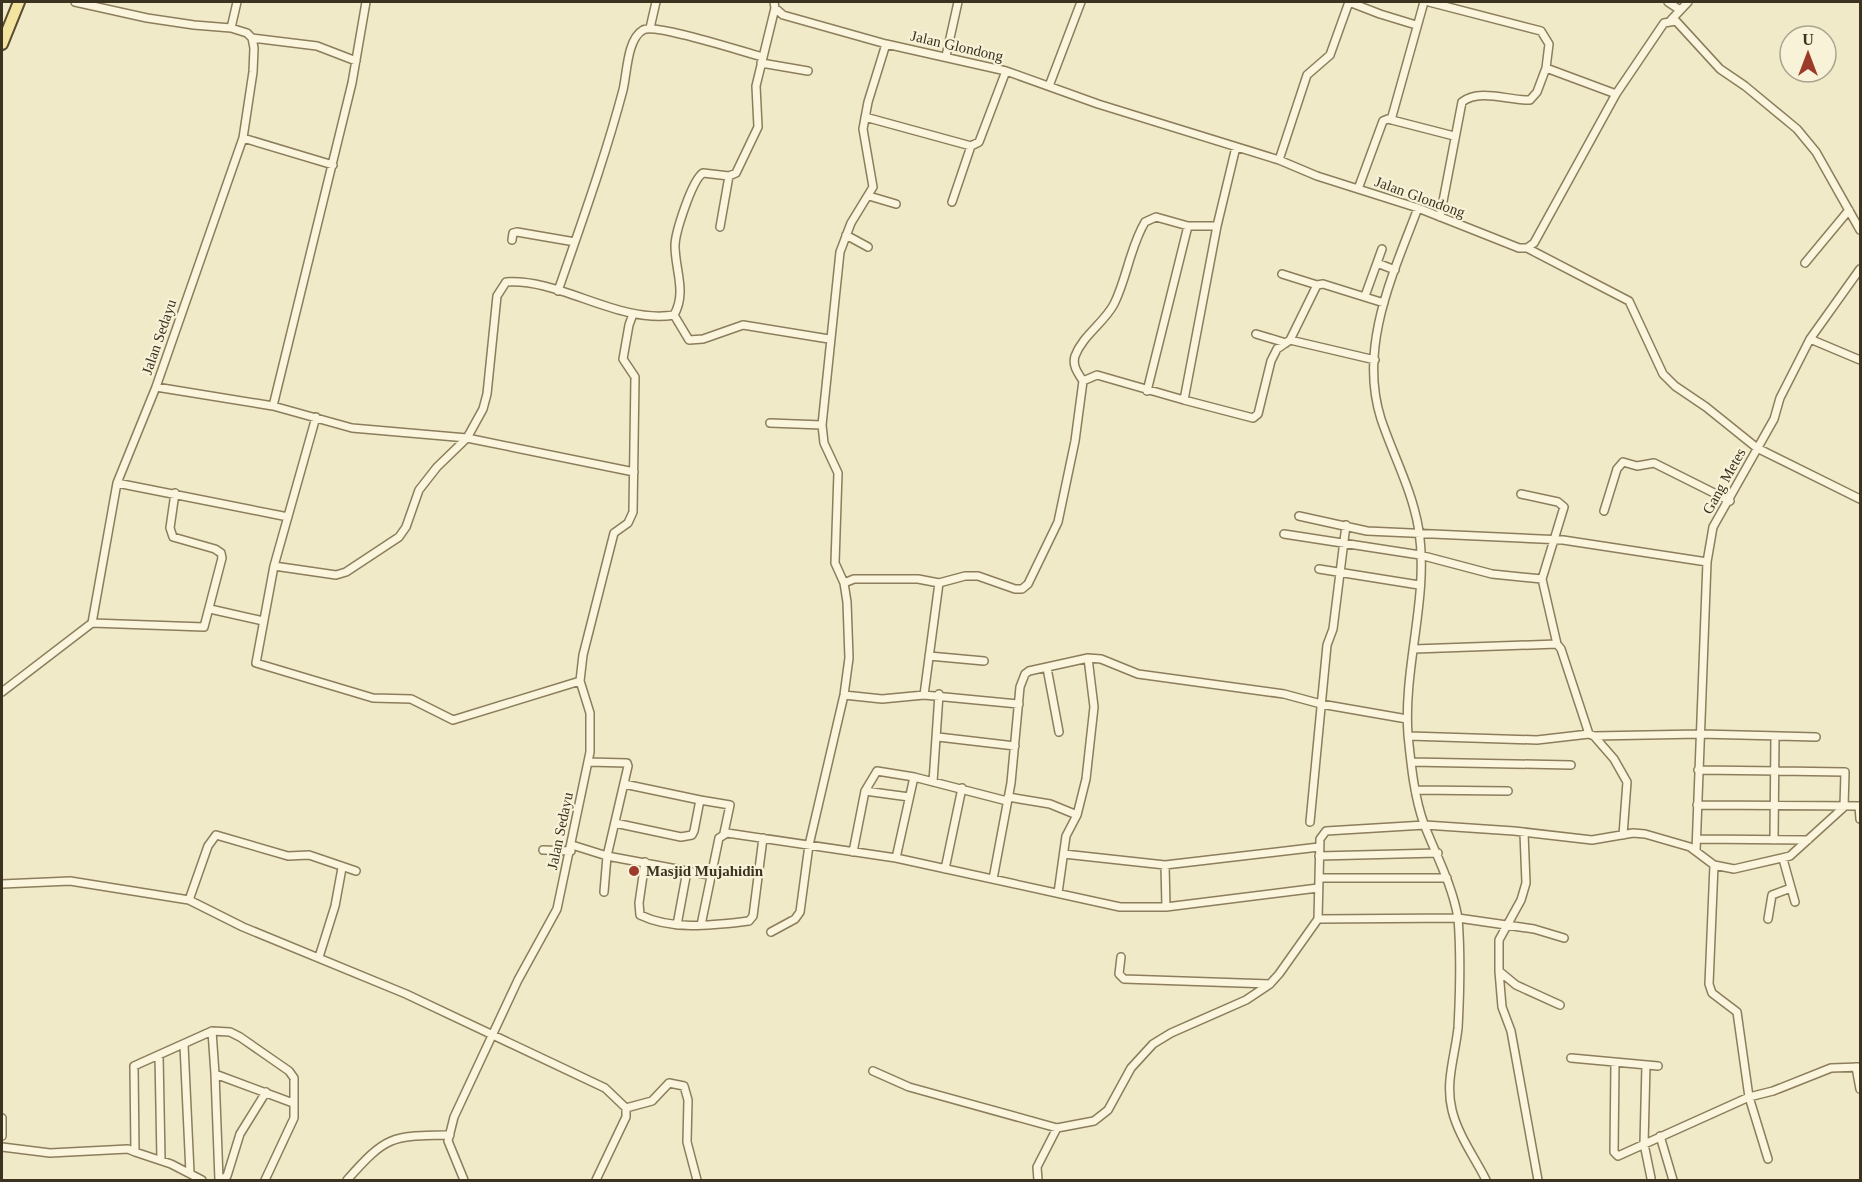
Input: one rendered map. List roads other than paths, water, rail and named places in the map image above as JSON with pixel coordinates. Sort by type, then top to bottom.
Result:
[{"type":"main road","points":[[2,44],[19,2]]},
{"type":"street","points":[[75,2],[194,26],[231,27],[252,38],[317,46],[356,61]]},
{"type":"street","points":[[231,27],[237,2]]},
{"type":"street","points":[[273,406],[333,165],[356,61],[366,2]]},
{"type":"street","points":[[650,28],[656,2]]},
{"type":"street","points":[[946,56],[958,2]]},
{"type":"street","points":[[1048,86],[1081,2]]},
{"type":"street","points":[[1279,160],[1307,75],[1327,59],[1349,2],[1416,25]]},
{"type":"street","points":[[1391,120],[1424,2]]},
{"type":"street","points":[[1429,2],[1541,31],[1549,44],[1546,68],[1537,92],[1530,100],[1481,96],[1467,98],[1459,108],[1440,218]]},
{"type":"street","points":[[1668,2],[1680,10]]},
{"type":"street","points":[[1527,248],[1534,243],[1616,94],[1664,22],[1671,20],[1688,2]]},
{"type":"street","points":[[775,5],[756,90],[757,130],[736,173],[729,176],[703,173],[693,185],[675,244],[681,288],[674,315],[689,340],[703,339],[743,325],[829,339]]},
{"type":"street","name":"Jalan Glondong","points":[[775,5],[783,15],[886,44],[1006,71],[1098,104],[1279,160],[1317,176],[1418,208],[1519,248],[1527,248],[1629,301],[1646,333],[1663,374],[1675,386],[1706,407],[1757,448],[1860,499]]},
{"type":"street","points":[[1671,20],[1680,24],[1720,69],[1753,92],[1797,129],[1816,152],[1860,230]]},
{"type":"street","points":[[558,291],[596,182],[623,90],[634,42],[643,30],[650,28],[671,31],[762,60],[808,71]]},
{"type":"street","name":"Jalan Sedayu","points":[[252,38],[253,72],[243,138],[156,387],[273,406],[352,428],[467,438],[634,472]]},
{"type":"street","points":[[771,932],[798,916],[809,845],[844,695],[849,622],[844,583],[835,563],[838,473],[824,443],[822,425],[829,339],[840,252],[846,235],[873,187],[864,141],[865,117],[886,44]]},
{"type":"street","points":[[1546,68],[1616,94]]},
{"type":"street","points":[[865,117],[971,146],[979,142],[1006,71]]},
{"type":"street","points":[[1358,189],[1383,121],[1391,120],[1454,136]]},
{"type":"street","points":[[243,138],[333,165]]},
{"type":"street","points":[[952,202],[971,146]]},
{"type":"street","points":[[1184,400],[1217,226],[1236,147]]},
{"type":"street","points":[[720,227],[729,176]]},
{"type":"street","points":[[869,196],[896,204]]},
{"type":"street","points":[[1418,208],[1376,331],[1375,389],[1380,417],[1419,532],[1419,585],[1407,719],[1415,790],[1425,825],[1447,878],[1458,918],[1461,951],[1458,1016],[1450,1075],[1450,1098],[1456,1121],[1486,1180]]},
{"type":"street","points":[[1805,263],[1848,210]]},
{"type":"street","points":[[844,583],[854,579],[918,579],[939,583],[964,576],[978,576],[1015,589],[1022,589],[1028,584],[1058,522],[1075,441],[1083,381],[1074,366],[1075,358],[1088,334],[1103,320],[1114,303],[1145,222],[1156,218],[1188,226],[1217,226]]},
{"type":"street","points":[[1147,391],[1188,226]]},
{"type":"street","points":[[512,240],[513,233],[517,231],[575,242]]},
{"type":"street","points":[[846,235],[868,247]]},
{"type":"street","points":[[1365,296],[1382,249]]},
{"type":"street","points":[[1377,263],[1395,270]]},
{"type":"street","name":"Gang Metes","points":[[1696,851],[1707,562],[1713,527],[1730,501],[1774,418],[1780,398],[1810,339],[1860,269]]},
{"type":"street","points":[[1282,274],[1384,303]]},
{"type":"street","points":[[274,566],[330,575],[346,572],[399,537],[406,527],[419,490],[437,467],[467,438],[483,409],[487,394],[497,296],[502,285],[513,282],[558,291],[633,314],[674,315]]},
{"type":"street","points":[[1083,381],[1096,375],[1147,391],[1253,418],[1258,414],[1270,361],[1277,349],[1288,341],[1317,285]]},
{"type":"street","name":"Jalan Sedayu","points":[[450,1135],[454,1117],[518,980],[557,909],[572,848],[588,762],[590,713],[580,681],[583,655],[614,533],[628,523],[633,512],[634,377],[623,359],[633,314]]},
{"type":"street","points":[[1256,334],[1375,360]]},
{"type":"street","points":[[1810,339],[1860,360]]},
{"type":"street","points":[[92,623],[117,483],[156,387]]},
{"type":"street","points":[[316,417],[274,566],[255,660],[258,665],[373,698],[411,699],[453,720],[580,681]]},
{"type":"street","points":[[770,423],[822,425]]},
{"type":"street","points":[[1604,512],[1617,469],[1623,462],[1637,466],[1654,463],[1730,501]]},
{"type":"street","points":[[117,483],[288,517]]},
{"type":"street","points":[[2,692],[92,623],[200,629],[204,627],[210,609],[221,553],[215,549],[172,537],[170,522],[175,494]]},
{"type":"street","points":[[1521,494],[1563,505],[1555,540],[1542,579],[1557,644],[1561,649],[1592,735],[1614,759],[1627,782],[1623,835]]},
{"type":"street","points":[[1299,516],[1367,531],[1555,540],[1707,562]]},
{"type":"street","points":[[1310,822],[1327,645],[1333,629],[1346,525]]},
{"type":"street","points":[[1284,534],[1420,555],[1492,574],[1542,579]]},
{"type":"street","points":[[1319,569],[1419,585]]},
{"type":"street","points":[[924,695],[939,583]]},
{"type":"street","points":[[210,609],[263,621]]},
{"type":"street","points":[[1414,649],[1557,644]]},
{"type":"street","points":[[929,656],[984,661]]},
{"type":"street","points":[[1058,893],[1066,836],[1077,816],[1086,779],[1094,707],[1088,658]]},
{"type":"street","points":[[993,879],[1008,799],[1018,704],[1025,674],[1088,658],[1101,659],[1138,674],[1284,694],[1321,704],[1407,719]]},
{"type":"street","points":[[1047,668],[1059,732]]},
{"type":"street","points":[[844,695],[882,699],[939,694],[1018,704]]},
{"type":"street","points":[[933,782],[938,737],[939,694]]},
{"type":"street","points":[[1408,736],[1537,740],[1592,735],[1700,734],[1816,737]]},
{"type":"street","points":[[1774,840],[1776,736]]},
{"type":"street","points":[[938,737],[1015,746]]},
{"type":"street","points":[[588,762],[627,763],[607,856],[604,892]]},
{"type":"street","points":[[1411,762],[1572,765]]},
{"type":"street","points":[[873,1071],[909,1087],[1057,1128],[1094,1121],[1108,1110],[1131,1068],[1153,1044],[1171,1033],[1246,1000],[1270,984],[1318,919],[1320,836],[1326,831],[1425,825],[1592,840],[1633,833],[1657,836],[1696,851],[1714,865],[1741,869],[1783,859],[1844,807],[1845,772],[1774,773],[1698,770]]},
{"type":"street","points":[[853,852],[865,791],[877,771],[914,777],[1008,799],[1050,804],[1077,816]]},
{"type":"street","points":[[896,858],[914,777]]},
{"type":"street","points":[[624,784],[730,805],[724,833],[719,838],[710,875],[701,925]]},
{"type":"street","points":[[945,869],[962,788]]},
{"type":"street","points":[[1415,790],[1508,791]]},
{"type":"street","points":[[865,791],[909,797]]},
{"type":"street","points":[[615,823],[688,836],[694,831],[700,800]]},
{"type":"street","points":[[1697,805],[1859,806],[1860,819]]},
{"type":"street","points":[[724,833],[896,858],[1120,907],[1166,906],[1318,888]]},
{"type":"street","points":[[1524,833],[1526,883],[1521,900],[1499,940],[1499,970],[1502,1008],[1511,1030],[1538,1180]]},
{"type":"street","points":[[189,900],[208,846],[216,835],[288,856],[309,855],[356,871]]},
{"type":"street","points":[[645,862],[639,903],[640,915],[677,925],[701,925],[752,919],[763,838]]},
{"type":"street","points":[[1697,838],[1808,840]]},
{"type":"street","points":[[1064,854],[1165,865],[1319,847]]},
{"type":"street","points":[[543,850],[572,848],[710,875]]},
{"type":"street","points":[[1319,856],[1438,853]]},
{"type":"street","points":[[1783,859],[1795,902]]},
{"type":"street","points":[[1165,865],[1166,906]]},
{"type":"street","points":[[1714,865],[1709,984],[1712,993],[1737,1012],[1749,1097],[1768,1158]]},
{"type":"street","points":[[319,957],[335,906],[342,868]]},
{"type":"street","points":[[677,925],[687,871]]},
{"type":"street","points":[[1319,878],[1447,878]]},
{"type":"street","points":[[2,884],[70,881],[189,900],[243,927],[319,957],[493,1034],[605,1088],[626,1108],[626,1117],[596,1180]]},
{"type":"street","points":[[1768,919],[1772,896],[1791,888]]},
{"type":"street","points":[[1318,919],[1458,918],[1506,924],[1563,938]]},
{"type":"street","points":[[1121,957],[1119,974],[1124,979],[1270,984]]},
{"type":"street","points":[[1499,970],[1516,985],[1560,1005]]},
{"type":"street","points":[[212,1031],[220,1180],[227,1176],[240,1134],[266,1092]]},
{"type":"street","points":[[135,1152],[134,1068],[136,1064],[159,1056],[212,1031],[230,1032],[289,1071],[294,1078],[294,1118],[265,1180]]},
{"type":"street","points":[[184,1045],[190,1173]]},
{"type":"street","points":[[159,1056],[161,1160]]},
{"type":"street","points":[[1570,1058],[1658,1066]]},
{"type":"street","points":[[1615,1063],[1614,1152],[1621,1156],[1660,1136],[1749,1097],[1773,1091],[1831,1068],[1858,1067],[1860,1089]]},
{"type":"street","points":[[1646,1065],[1644,1144],[1651,1178]]},
{"type":"street","points":[[215,1074],[293,1103]]},
{"type":"street","points":[[626,1108],[652,1101],[669,1083],[684,1086],[688,1100],[687,1142],[697,1180]]},
{"type":"street","points":[[2,1118],[2,1136]]},
{"type":"street","points":[[1038,1180],[1036,1167],[1057,1128]]},
{"type":"street","points":[[347,1180],[379,1147],[391,1139],[403,1136],[450,1135],[449,1146],[464,1180]]},
{"type":"street","points":[[1660,1136],[1673,1180]]},
{"type":"street","points":[[2,1147],[50,1153],[128,1149],[161,1160],[202,1180]]},
{"type":"place","name":"Masjid Mujahidin","points":[[634,871]]}]
